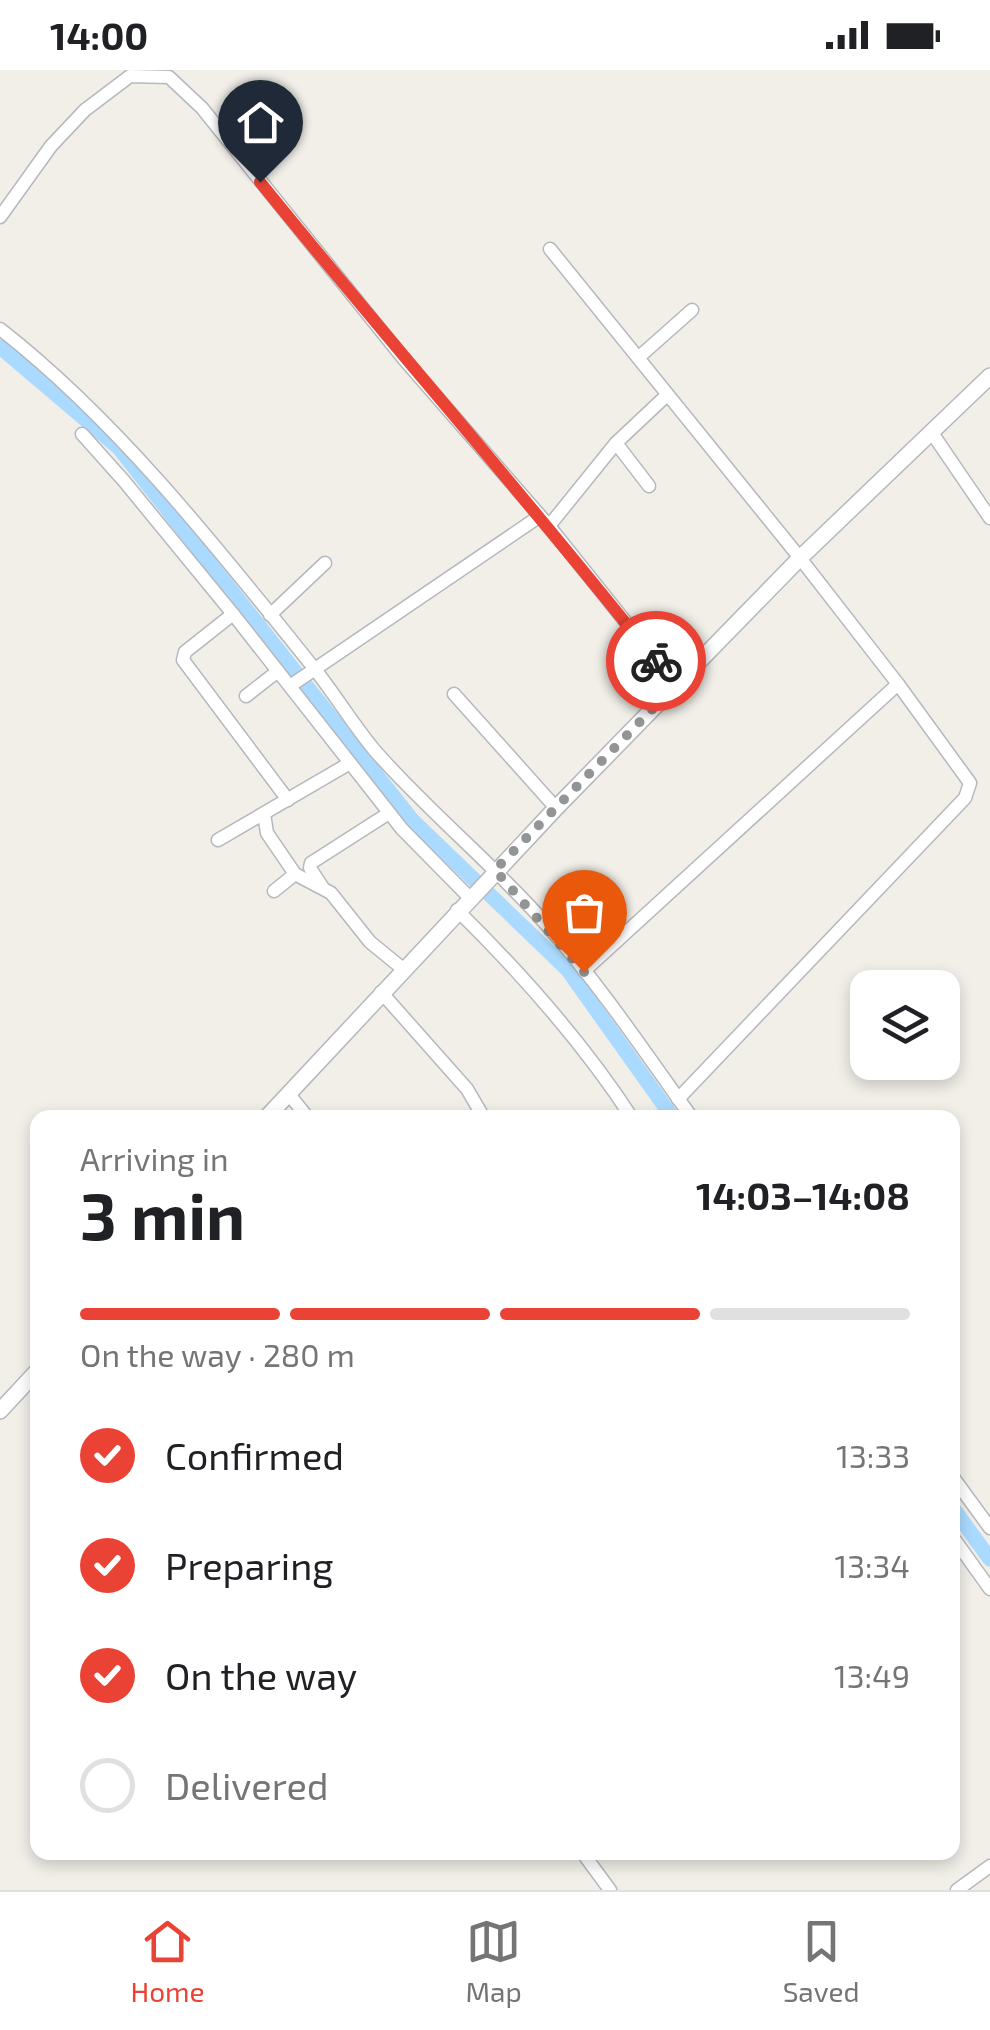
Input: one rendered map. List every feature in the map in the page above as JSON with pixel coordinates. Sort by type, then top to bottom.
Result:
[{"type":"street","points":[[0,217],[51,146],[85,110],[130,76],[169,77],[202,108],[403,358],[545,521],[676,685]]},
{"type":"street","points":[[550,249],[898,684],[965,776],[970,790],[678,1099]]},
{"type":"street","points":[[639,357],[692,310]]},
{"type":"street","points":[[0,329],[103,421],[315,669],[373,748],[584,972],[686,1110]]},
{"type":"street","points":[[273,1110],[492,873],[800,558],[990,376]]},
{"type":"street","points":[[290,686],[545,521],[616,443],[667,395]]},
{"type":"street","points":[[932,433],[990,518]]},
{"type":"street","points":[[82,434],[233,614],[389,813],[470,896]]},
{"type":"street","points":[[616,443],[649,486]]},
{"type":"street","points":[[270,615],[325,564]]},
{"type":"street","points":[[233,614],[185,652],[183,660],[288,800]]},
{"type":"street","points":[[246,696],[278,670]]},
{"type":"street","points":[[584,972],[898,684]]},
{"type":"street","points":[[454,694],[556,808]]},
{"type":"street","points":[[218,840],[350,763]]},
{"type":"street","points":[[325,891],[310,868],[311,862],[389,813]]},
{"type":"street","points":[[264,814],[266,833],[295,874],[339,902],[370,942],[402,969]]},
{"type":"street","points":[[274,892],[295,874]]},
{"type":"street","points":[[457,910],[500,952],[585,1050],[626,1110]]},
{"type":"street","points":[[381,992],[467,1089],[479,1110]]},
{"type":"street","points":[[288,1093],[302,1110]]},
{"type":"street","points":[[0,1411],[30,1379]]},
{"type":"street","points":[[960,1487],[990,1528]]},
{"type":"street","points":[[960,1547],[990,1589]]},
{"type":"street","points":[[588,1860],[610,1890]]},
{"type":"street","points":[[956,1890],[990,1866]]},
{"type":"waterway","points":[[0,347],[119,448],[412,820],[567,969],[667,1110]]},
{"type":"waterway","points":[[960,1518],[990,1559]]},
{"type":"way so far","points":[[584,972],[495,870],[676,685],[656,661]]},
{"type":"route","points":[[260,182],[403,358],[549,526],[656,661]]}]
